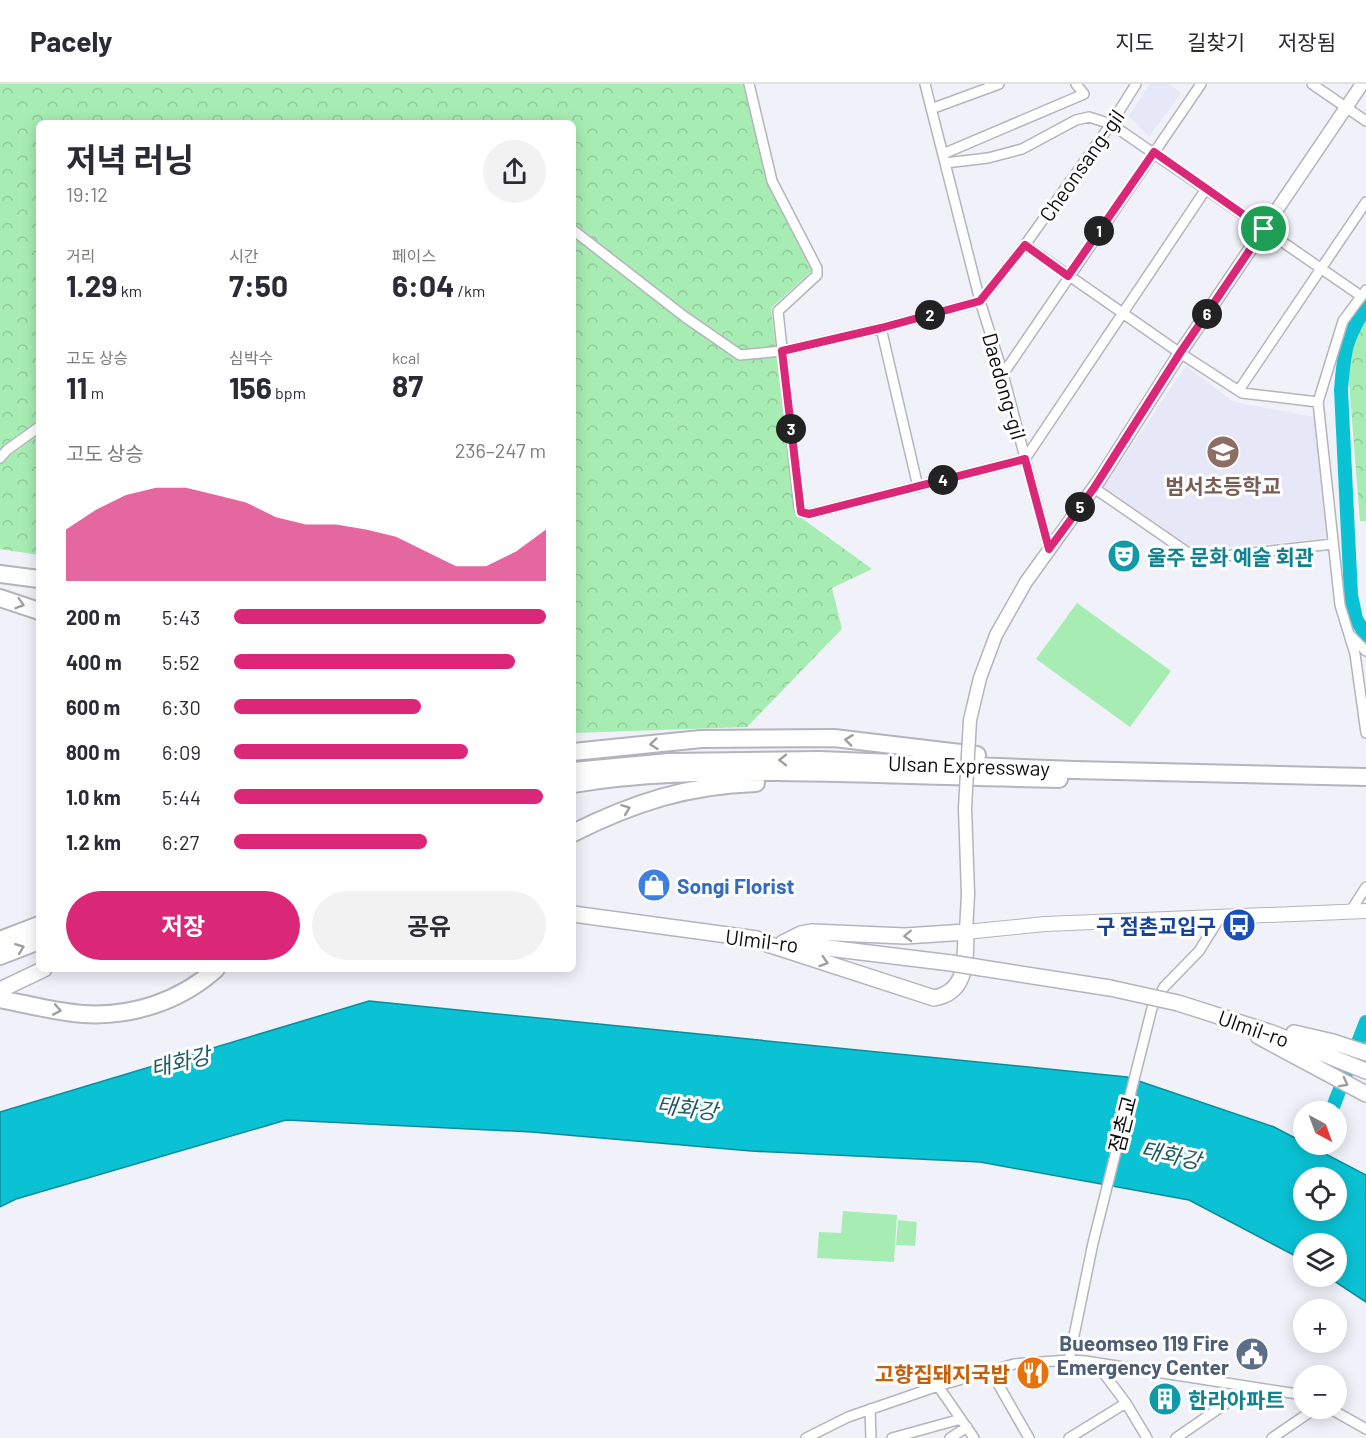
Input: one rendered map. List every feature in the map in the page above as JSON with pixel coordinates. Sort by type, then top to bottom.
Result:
[{"type":"highway","points":[[0,568],[36,572]]},
{"type":"highway","points":[[0,574],[36,579]]},
{"type":"highway","points":[[0,598],[36,610]]},
{"type":"highway","points":[[576,752],[700,739],[834,738],[1005,758],[1031,767]]},
{"type":"highway","name":"Ulsan Expressway","points":[[576,771],[669,762],[764,759],[1031,767],[1363,782]]},
{"type":"highway","name":"Ulsan Expressway","points":[[576,784],[629,777],[731,772],[1363,782]]},
{"type":"highway","points":[[576,832],[626,809],[686,790],[737,784],[870,782],[888,774]]},
{"type":"highway","points":[[0,940],[36,926]]},
{"type":"highway","points":[[0,956],[36,942]]},
{"type":"highway","points":[[0,999],[75,1013],[120,1013],[152,1007],[200,982],[212,972]]},
{"type":"main road","points":[[783,943],[801,933],[812,932],[905,936],[1045,924],[1218,919],[1366,911]]},
{"type":"main road","name":"Ulmil-ro","points":[[576,914],[951,963],[1110,988],[1178,1003],[1331,1048]]},
{"type":"main road","points":[[749,938],[934,998],[952,992],[962,977],[966,932]]},
{"type":"main road","points":[[0,990],[38,972]]},
{"type":"main road","points":[[1221,1016],[1366,1095]]},
{"type":"main road","points":[[1331,1048],[1366,1053]]},
{"type":"main road","points":[[1331,1048],[1366,1071]]},
{"type":"street","points":[[749,84],[772,181],[817,268],[817,275],[778,311],[801,512],[809,514],[1025,459],[1206,189]]},
{"type":"street","name":"Daedong-gil","points":[[925,84],[980,301],[1003,374],[1049,549]]},
{"type":"street","points":[[931,109],[999,84]]},
{"type":"street","points":[[944,158],[1084,94],[1076,84]]},
{"type":"street","name":"Cheonsang-gil","points":[[980,301],[1025,245],[1111,124],[1136,84]]},
{"type":"street","points":[[1003,374],[1201,84]]},
{"type":"street","points":[[1312,84],[1366,121]]},
{"type":"street","points":[[966,932],[968,894],[964,808],[970,720],[980,678],[996,635],[1016,597],[1094,488],[1180,353],[1362,84]]},
{"type":"street","points":[[944,158],[988,158],[1022,149],[1076,120],[1089,117],[1111,124],[1264,229],[1364,293],[1343,321],[1318,402],[1340,606],[1355,654],[1366,733]]},
{"type":"street","points":[[1239,390],[1366,202]]},
{"type":"street","points":[[576,232],[686,317],[740,355],[782,351],[881,328],[980,301]]},
{"type":"street","points":[[1025,245],[1180,353],[1242,393],[1318,402]]},
{"type":"street","points":[[881,328],[918,487]]},
{"type":"street","points":[[0,458],[7,450],[36,430]]},
{"type":"street","points":[[1094,488],[1197,559],[1333,544]]},
{"type":"street","points":[[1347,631],[1363,649]]},
{"type":"street","points":[[1350,912],[1366,887]]},
{"type":"street","name":"점촌교","points":[[1069,1360],[1098,1223],[1152,1008],[1164,987],[1199,951],[1218,919]]},
{"type":"street","points":[[806,1438],[870,1409],[1014,1364],[1069,1360],[1293,1393]]},
{"type":"street","points":[[1096,1363],[1126,1403],[1147,1438]]},
{"type":"street","points":[[990,1370],[1029,1438]]},
{"type":"street","points":[[938,1386],[974,1438]]},
{"type":"street","points":[[1176,1438],[1250,1387]]},
{"type":"street","points":[[1069,1438],[1126,1403]]},
{"type":"street","points":[[870,1409],[871,1438]]},
{"type":"street","points":[[1347,1418],[1366,1429]]},
{"type":"street","points":[[1272,1438],[1300,1419]]},
{"type":"street","points":[[892,1438],[964,1423]]},
{"type":"street","points":[[950,1438],[964,1423]]},
{"type":"shaded area","points":[[1150,84],[1169,84],[1181,93],[1149,137],[1129,116]]},
{"type":"shaded area","name":"범서초등학교","points":[[1186,366],[1234,402],[1314,417],[1327,538],[1196,551],[1104,487]]},
{"type":"green space","points":[[0,84],[743,84],[768,185],[812,271],[771,308],[796,514],[872,569],[832,588],[842,629],[747,727],[576,733],[576,120],[36,120],[36,555],[0,549]]},
{"type":"green space","points":[[1366,313],[1366,521],[1360,521],[1348,370],[1359,320]]},
{"type":"green space","points":[[1077,603],[1171,671],[1130,727],[1036,659]]},
{"type":"green space","points":[[843,1211],[897,1215],[894,1262],[817,1258],[819,1232],[841,1233]]},
{"type":"green space","points":[[898,1220],[917,1222],[915,1246],[896,1245]]},
{"type":"water","name":"태화강","points":[[369,1001],[1127,1077],[1274,1127],[1293,1137],[1293,1155],[1328,1155],[1366,1175],[1366,1302],[1343,1287],[1347,1287],[1347,1233],[1293,1233],[1293,1255],[1189,1200],[980,1162],[751,1151],[532,1132],[286,1120],[16,1199],[0,1207],[0,1112]]},
{"type":"waterway","points":[[1366,307],[1347,346],[1341,390],[1351,595],[1356,619],[1366,635]]},
{"type":"waterway","points":[[1335,1101],[1366,1022]]},
{"type":"place","name":"범서초등학교","points":[[1223,452]]},
{"type":"place","name":"울주 문화 예술 회관","points":[[1124,556]]},
{"type":"place","name":"Songi Florist","points":[[654,885]]},
{"type":"place","name":"구 점촌교입구","points":[[1239,925]]},
{"type":"place","name":"Bueomseo 119 Fire Emergency Center","points":[[1252,1354]]},
{"type":"place","name":"고향집돼지국밥","points":[[1033,1373]]},
{"type":"place","name":"한라아파트","points":[[1165,1399]]},
{"type":"route","points":[[1154,152],[1264,229],[1180,353],[1161,387],[1094,488],[1049,549],[1025,459],[809,514],[801,512],[782,351],[881,328],[980,301],[1025,245],[1068,276],[1154,152]]}]
